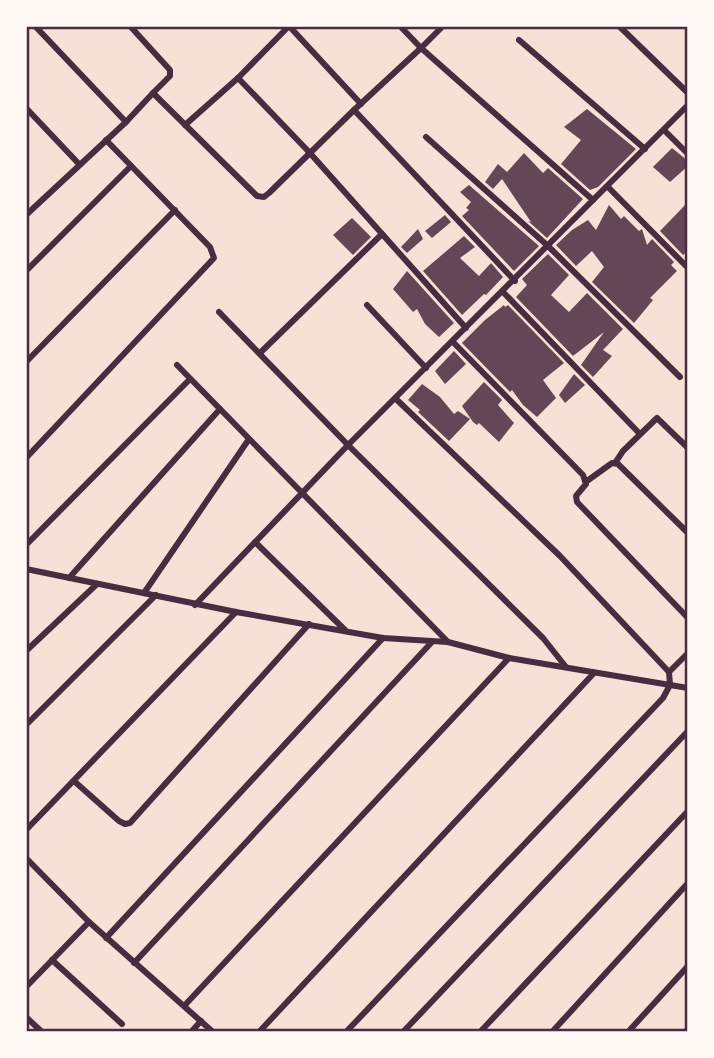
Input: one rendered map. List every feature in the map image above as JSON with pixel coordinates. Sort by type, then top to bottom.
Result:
[{"type":"street","points":[[36,26],[125,122]]},
{"type":"street","points":[[27,214],[170,76],[170,70],[130,26]]},
{"type":"street","points":[[400,26],[421,48],[593,200]]},
{"type":"street","points":[[153,93],[260,197],[269,193],[443,26]]},
{"type":"street","points":[[619,26],[688,93]]},
{"type":"street","points":[[185,125],[288,27],[360,104]]},
{"type":"street","points":[[519,40],[645,149]]},
{"type":"street","points":[[237,78],[309,152],[466,328]]},
{"type":"street","points":[[195,605],[348,445],[688,105]]},
{"type":"street","points":[[26,108],[79,164]]},
{"type":"street","points":[[355,110],[514,281]]},
{"type":"street","points":[[664,130],[688,154]]},
{"type":"street","points":[[426,136],[548,246],[680,377]]},
{"type":"street","points":[[26,457],[212,263],[214,253],[210,247],[106,140]]},
{"type":"street","points":[[26,271],[131,166]]},
{"type":"street","points":[[608,187],[688,268]]},
{"type":"street","points":[[26,362],[175,210]]},
{"type":"street","points":[[260,352],[382,234]]},
{"type":"street","points":[[503,292],[640,434]]},
{"type":"street","points":[[367,305],[426,368]]},
{"type":"street","points":[[219,312],[542,638],[566,667]]},
{"type":"street","points":[[453,342],[587,481]]},
{"type":"street","points":[[177,365],[448,642]]},
{"type":"street","points":[[26,545],[190,379]]},
{"type":"street","points":[[346,1032],[663,698],[670,685],[669,672],[560,556],[396,399]]},
{"type":"street","points":[[69,578],[220,409]]},
{"type":"street","points":[[688,448],[657,418],[615,463],[587,481],[576,496],[577,502],[688,618]]},
{"type":"street","points":[[144,593],[249,439]]},
{"type":"street","points":[[615,463],[688,533]]},
{"type":"street","points":[[256,543],[346,631]]},
{"type":"street","points":[[26,569],[195,605],[383,638],[448,642],[509,658],[688,688]]},
{"type":"street","points":[[26,651],[97,583]]},
{"type":"street","points":[[26,725],[156,595]]},
{"type":"street","points":[[26,830],[236,612]]},
{"type":"street","points":[[75,781],[119,821],[130,823],[309,624]]},
{"type":"street","points":[[106,938],[383,638]]},
{"type":"street","points":[[134,963],[431,643]]},
{"type":"street","points":[[669,672],[688,653]]},
{"type":"street","points":[[185,1005],[509,658]]},
{"type":"street","points":[[259,1032],[594,673]]},
{"type":"street","points":[[403,1032],[688,731]]},
{"type":"street","points":[[480,1032],[688,811]]},
{"type":"street","points":[[26,858],[106,938],[213,1032]]},
{"type":"street","points":[[552,1032],[688,883]]},
{"type":"street","points":[[26,987],[89,922]]},
{"type":"street","points":[[52,960],[121,1024]]},
{"type":"street","points":[[628,1032],[688,966]]},
{"type":"street","points":[[26,975],[34,979]]},
{"type":"street","points":[[26,1017],[42,1032]]},
{"type":"street","points":[[191,1032],[201,1021]]},
{"type":"building","points":[[587,109],[636,149],[598,187],[590,190],[561,164],[581,140],[564,127]]},
{"type":"building","points":[[672,148],[688,161],[688,166],[670,182],[653,167]]},
{"type":"building","points":[[524,153],[543,173],[548,168],[583,199],[547,238],[528,221],[531,222],[502,179],[493,189],[485,182],[498,164],[507,172]]},
{"type":"building","points":[[469,185],[539,246],[514,271],[462,216],[469,210],[466,208],[471,202],[460,192]]},
{"type":"building","points":[[688,202],[688,251],[683,255],[660,231]]},
{"type":"building","points":[[609,205],[621,219],[624,216],[639,231],[642,229],[647,245],[652,239],[674,262],[671,265],[677,271],[650,298],[653,300],[634,323],[592,282],[604,267],[592,251],[576,266],[556,245],[588,220],[596,230]]},
{"type":"building","points":[[445,215],[451,222],[432,238],[425,231]]},
{"type":"building","points":[[352,218],[371,237],[353,255],[333,235]]},
{"type":"building","points":[[418,229],[423,239],[407,253],[401,247]]},
{"type":"building","points":[[464,236],[475,247],[460,258],[479,276],[491,263],[503,277],[462,315],[423,271]]},
{"type":"building","points":[[548,254],[569,275],[551,295],[569,312],[587,293],[623,329],[603,350],[612,356],[593,377],[581,365],[604,332],[573,356],[516,297],[527,285],[522,279]]},
{"type":"building","points":[[407,271],[454,323],[439,337],[425,324],[417,309],[413,312],[393,289]]},
{"type":"building","points":[[504,305],[508,305],[564,363],[543,380],[556,398],[537,417],[462,343]]},
{"type":"building","points":[[454,351],[466,364],[445,384],[435,371]]},
{"type":"building","points":[[574,374],[585,385],[565,403],[559,395]]},
{"type":"building","points":[[484,382],[502,400],[498,405],[514,423],[499,442],[479,423],[477,425],[473,422],[462,406]]},
{"type":"building","points":[[422,384],[440,397],[454,414],[458,411],[470,419],[449,441],[408,400]]}]
